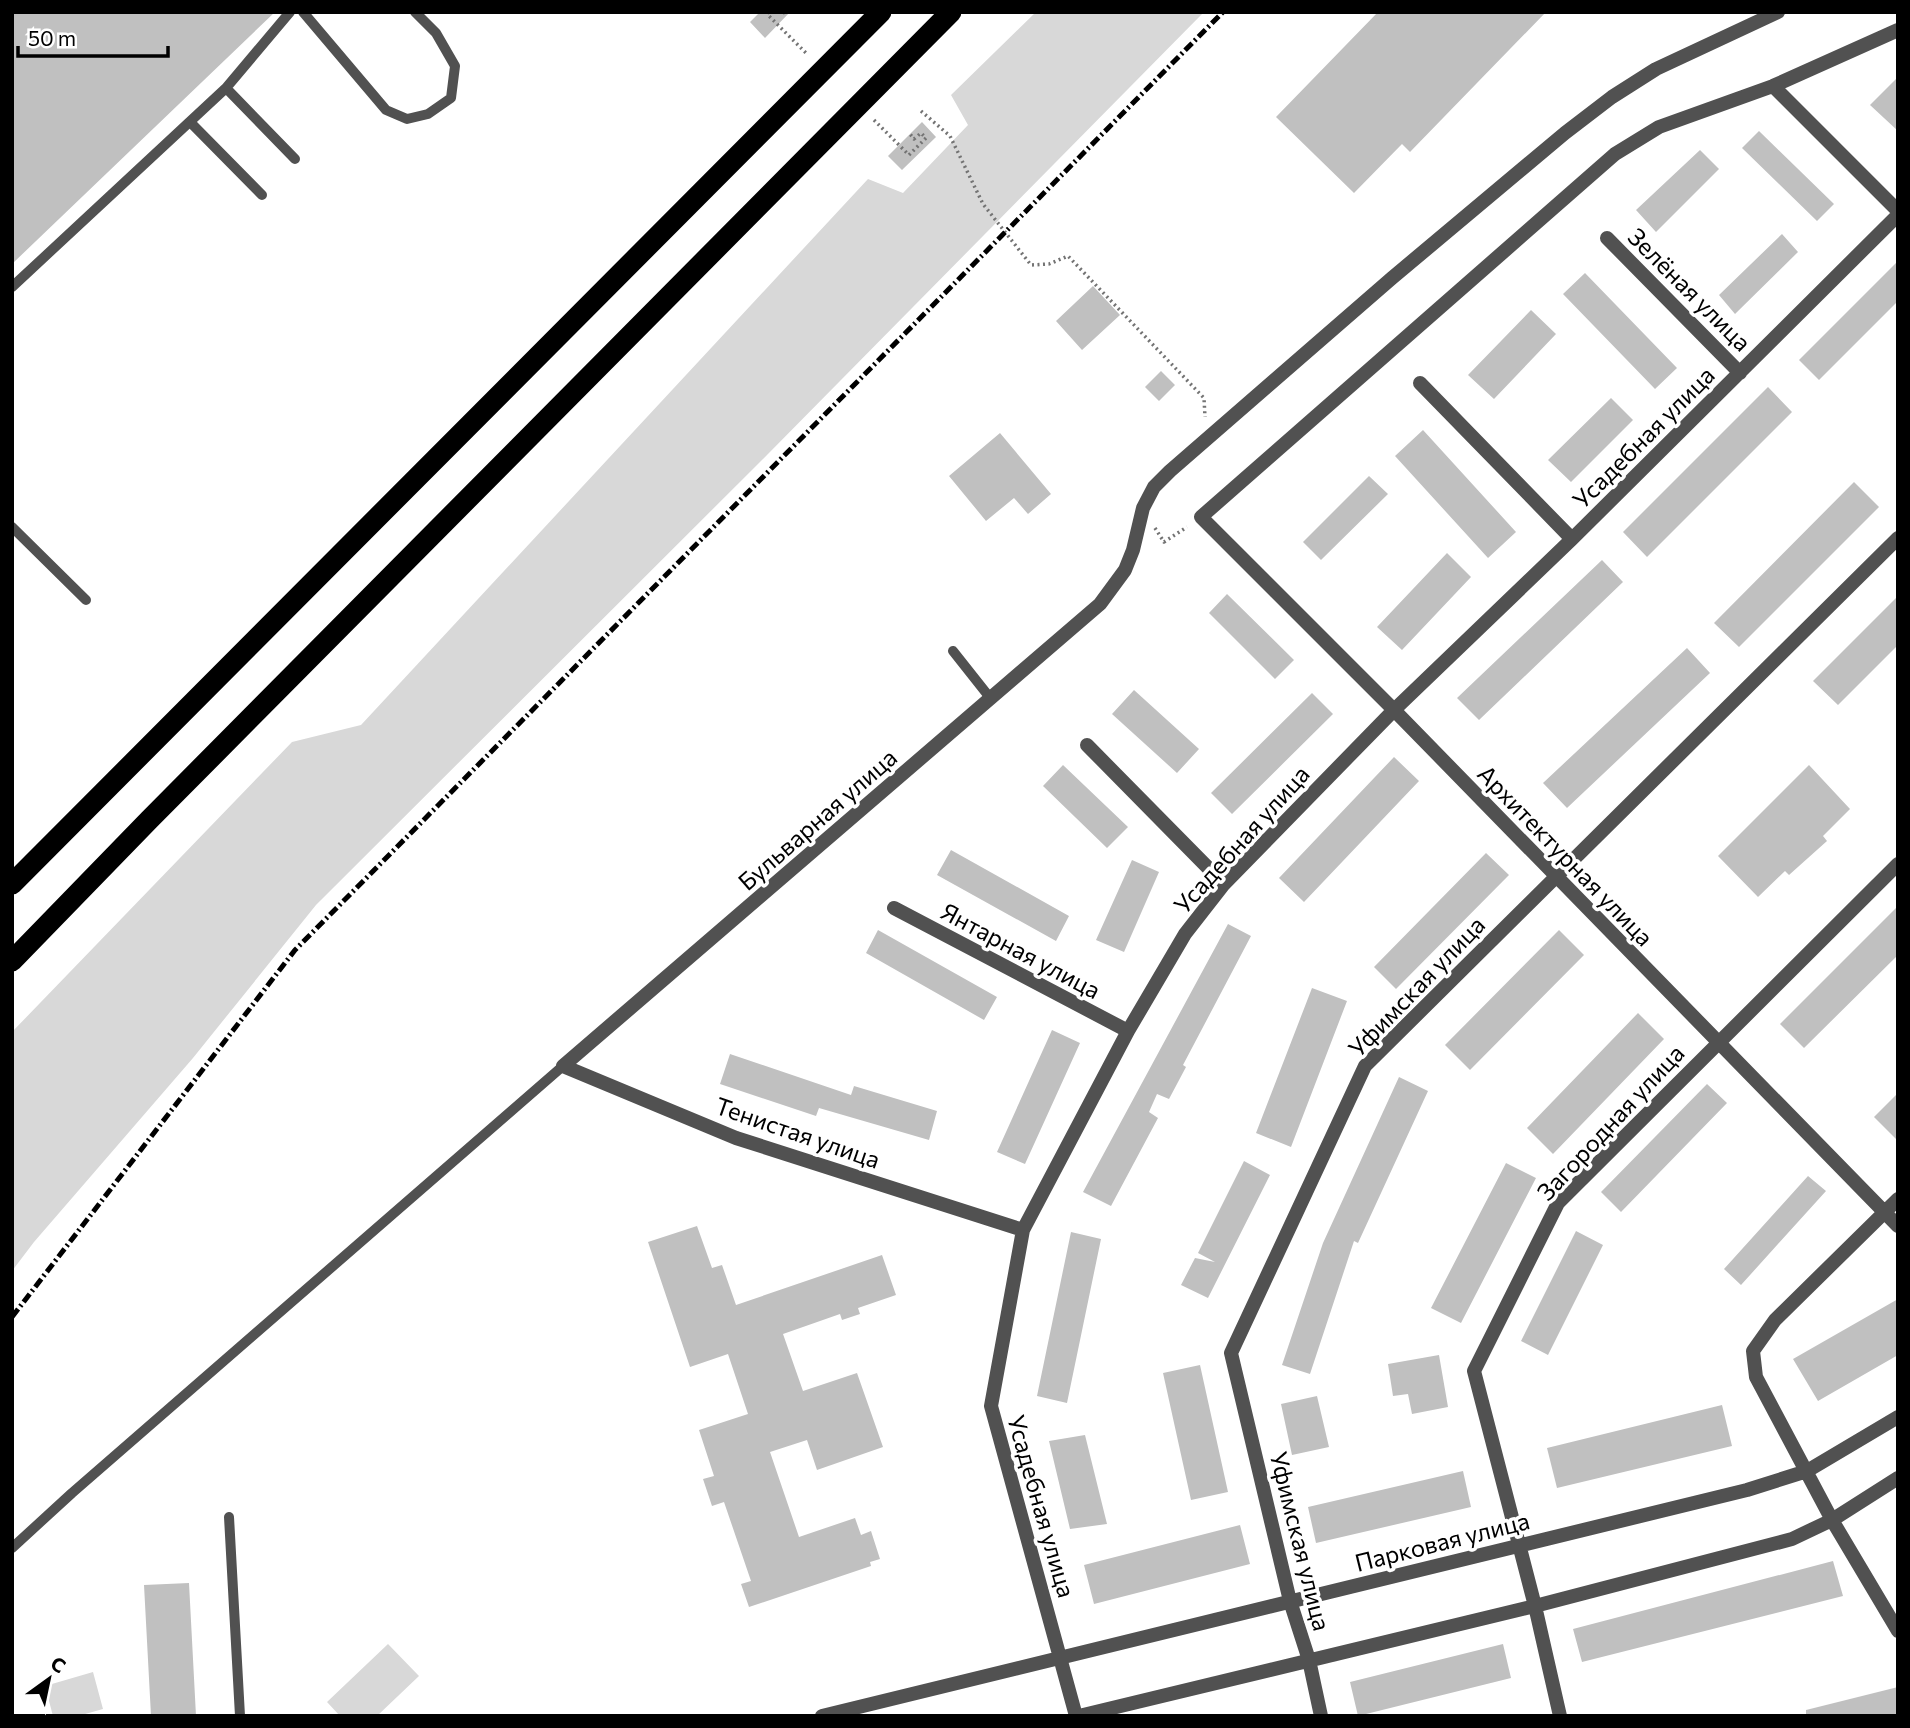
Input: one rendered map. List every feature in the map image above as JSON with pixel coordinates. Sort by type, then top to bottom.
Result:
[{"type":"highway","points":[[12,884],[881,12]]},
{"type":"highway","points":[[12,961],[951,12]]},
{"type":"street","name":"Бульварная улица","points":[[563,1066],[1100,604],[1125,570],[1133,550],[1143,508],[1154,487],[1392,278],[1612,97],[1656,69],[1778,12]]},
{"type":"street","points":[[1201,517],[1615,154],[1659,127],[1773,86],[1898,30]]},
{"type":"street","points":[[1773,86],[1898,213]]},
{"type":"street","name":"Усадебная улица","points":[[1077,1716],[991,1406],[1024,1230],[1128,1031],[1185,934],[1224,884],[1394,710],[1572,539],[1898,213]]},
{"type":"street","name":"Зелёная улица","points":[[1607,238],[1740,373]]},
{"type":"street","points":[[1420,383],[1572,539]]},
{"type":"street","name":"Архитектурная улица","points":[[1201,517],[1394,710],[1898,1226]]},
{"type":"street","name":"Уфимская улица","points":[[1321,1716],[1309,1660],[1290,1601],[1231,1353],[1365,1066],[1898,538]]},
{"type":"street","points":[[1087,745],[1224,884]]},
{"type":"street","name":"Загородная улица","points":[[1560,1716],[1520,1545],[1474,1371],[1558,1203],[1898,864]]},
{"type":"street","name":"Янтарная улица","points":[[894,908],[1128,1031]]},
{"type":"street","name":"Тенистая улица","points":[[563,1066],[736,1138],[1024,1230]]},
{"type":"street","points":[[1898,1199],[1775,1320],[1752,1351],[1756,1377],[1832,1520],[1898,1631]]},
{"type":"street","name":"Парковая улица","points":[[822,1716],[1747,1490],[1807,1471],[1898,1417]]},
{"type":"street","points":[[1077,1716],[1535,1606],[1792,1539],[1832,1520],[1898,1478]]},
{"type":"lane","points":[[12,287],[226,89],[290,12]]},
{"type":"lane","points":[[303,12],[386,110],[407,119],[428,114],[451,98],[455,66],[436,33],[415,12]]},
{"type":"lane","points":[[226,89],[295,159]]},
{"type":"lane","points":[[191,123],[262,195]]},
{"type":"lane","points":[[12,527],[86,600]]},
{"type":"lane","points":[[953,651],[991,699]]},
{"type":"lane","points":[[12,1548],[563,1066]]},
{"type":"lane","points":[[229,1517],[240,1716]]},
{"type":"path","points":[[768,12],[778,25]]},
{"type":"path","points":[[921,111],[950,136],[983,204],[1031,265],[1049,264],[1068,256],[1204,398],[1205,416],[1198,423]]},
{"type":"path","points":[[899,145],[909,155],[926,138],[921,132],[914,139],[910,134]]},
{"type":"path","points":[[1170,538],[1201,517]]},
{"type":"shaded area","points":[[1036,12],[1204,12],[767,455],[316,905],[193,1058],[12,1271],[12,1032],[292,742],[361,725],[868,179],[903,193],[968,125],[951,95]]},
{"type":"shaded area","points":[[388,1644],[419,1676],[377,1716],[340,1716],[327,1702]]},
{"type":"shaded area","points":[[93,1672],[103,1709],[78,1716],[53,1716],[45,1686]]},
{"type":"building","points":[[12,12],[275,12],[12,264]]},
{"type":"building","points":[[760,12],[790,12],[765,38],[750,22]]},
{"type":"building","points":[[1378,12],[1546,12],[1410,152],[1402,144],[1354,193],[1276,117]]},
{"type":"building","points":[[1898,77],[1898,131],[1870,105]]},
{"type":"building","points":[[922,122],[936,137],[902,170],[888,156]]},
{"type":"building","points":[[1759,131],[1834,204],[1817,221],[1742,148]]},
{"type":"building","points":[[1700,150],[1719,169],[1656,232],[1636,210]]},
{"type":"building","points":[[1782,234],[1798,252],[1735,314],[1719,295]]},
{"type":"building","points":[[1898,261],[1898,301],[1819,380],[1799,360]]},
{"type":"building","points":[[1585,273],[1677,368],[1655,389],[1563,294]]},
{"type":"building","points":[[1093,286],[1120,315],[1082,350],[1056,321]]},
{"type":"building","points":[[1531,310],[1556,334],[1494,399],[1468,375]]},
{"type":"building","points":[[1161,371],[1175,385],[1159,401],[1145,387]]},
{"type":"building","points":[[1768,387],[1792,412],[1647,557],[1623,532]]},
{"type":"building","points":[[1611,398],[1633,420],[1571,482],[1548,460]]},
{"type":"building","points":[[1423,430],[1516,532],[1488,558],[1395,456]]},
{"type":"building","points":[[1000,433],[1051,494],[1028,514],[1014,498],[986,521],[949,476]]},
{"type":"building","points":[[1369,476],[1388,494],[1321,560],[1303,542]]},
{"type":"building","points":[[1854,482],[1879,507],[1739,647],[1714,623]]},
{"type":"building","points":[[1447,553],[1471,577],[1402,650],[1377,627]]},
{"type":"building","points":[[1602,560],[1623,582],[1479,720],[1457,698]]},
{"type":"building","points":[[1227,594],[1294,660],[1275,679],[1209,613]]},
{"type":"building","points":[[1898,596],[1898,645],[1838,705],[1813,681]]},
{"type":"building","points":[[1687,648],[1710,673],[1567,808],[1543,783]]},
{"type":"building","points":[[1134,690],[1199,749],[1177,773],[1112,714]]},
{"type":"building","points":[[1312,693],[1333,714],[1232,814],[1211,793]]},
{"type":"building","points":[[1394,757],[1419,781],[1304,902],[1279,878]]},
{"type":"building","points":[[1063,765],[1128,827],[1107,848],[1043,786]]},
{"type":"building","points":[[1809,765],[1850,809],[1823,836],[1827,841],[1789,875],[1785,871],[1758,897],[1718,856]]},
{"type":"building","points":[[951,850],[1069,916],[1056,941],[937,875]]},
{"type":"building","points":[[1486,853],[1509,875],[1396,989],[1374,967]]},
{"type":"building","points":[[1132,860],[1159,872],[1124,952],[1096,940]]},
{"type":"building","points":[[1898,906],[1898,955],[1804,1048],[1780,1024]]},
{"type":"building","points":[[1228,924],[1251,936],[1183,1065],[1186,1067],[1169,1099],[1157,1094],[1149,1112],[1158,1118],[1111,1206],[1083,1192]]},
{"type":"building","points":[[878,930],[997,997],[984,1020],[866,953]]},
{"type":"building","points":[[1559,930],[1584,955],[1470,1070],[1445,1045]]},
{"type":"building","points":[[1312,988],[1347,1001],[1291,1147],[1256,1133]]},
{"type":"building","points":[[1638,1013],[1664,1039],[1553,1154],[1527,1128]]},
{"type":"building","points":[[1052,1030],[1080,1043],[1025,1164],[997,1152]]},
{"type":"building","points":[[730,1054],[851,1095],[854,1086],[937,1111],[929,1140],[819,1108],[816,1116],[720,1084]]},
{"type":"building","points":[[1399,1077],[1428,1091],[1358,1243],[1354,1241],[1310,1374],[1282,1365],[1323,1243]]},
{"type":"building","points":[[1707,1084],[1727,1103],[1621,1212],[1601,1192]]},
{"type":"building","points":[[1898,1093],[1898,1141],[1874,1117]]},
{"type":"building","points":[[1244,1161],[1270,1175],[1208,1298],[1181,1285],[1195,1258],[1215,1262],[1198,1253]]},
{"type":"building","points":[[1506,1163],[1536,1178],[1461,1323],[1431,1308]]},
{"type":"building","points":[[1808,1176],[1826,1191],[1741,1285],[1724,1269]]},
{"type":"building","points":[[697,1226],[712,1268],[722,1265],[736,1305],[882,1255],[896,1295],[858,1308],[860,1314],[842,1320],[840,1314],[783,1334],[803,1391],[857,1373],[883,1447],[817,1470],[807,1440],[770,1452],[799,1537],[855,1518],[861,1535],[871,1531],[880,1559],[870,1562],[871,1566],[749,1607],[741,1584],[751,1581],[724,1502],[712,1506],[703,1479],[714,1476],[699,1430],[748,1414],[728,1354],[690,1367],[648,1242]]},
{"type":"building","points":[[1576,1231],[1603,1245],[1548,1355],[1521,1341]]},
{"type":"building","points":[[1071,1232],[1101,1239],[1067,1403],[1037,1396]]},
{"type":"building","points":[[1898,1299],[1898,1355],[1818,1401],[1793,1359]]},
{"type":"building","points":[[1439,1355],[1448,1407],[1412,1414],[1408,1394],[1393,1396],[1388,1364]]},
{"type":"building","points":[[1200,1365],[1228,1492],[1191,1500],[1163,1373]]},
{"type":"building","points":[[1317,1396],[1329,1447],[1292,1455],[1281,1404]]},
{"type":"building","points":[[1722,1405],[1732,1446],[1557,1488],[1547,1448]]},
{"type":"building","points":[[1085,1435],[1107,1524],[1070,1529],[1049,1441]]},
{"type":"building","points":[[1463,1471],[1471,1507],[1316,1543],[1308,1507]]},
{"type":"building","points":[[1240,1525],[1250,1564],[1094,1604],[1084,1565]]},
{"type":"building","points":[[1833,1561],[1843,1596],[1582,1662],[1573,1629]]},
{"type":"building","points":[[189,1583],[196,1716],[151,1716],[144,1585]]},
{"type":"building","points":[[1503,1644],[1511,1678],[1358,1716],[1350,1682]]},
{"type":"building","points":[[1898,1687],[1898,1716],[1806,1716],[1806,1710]]},
{"type":"railway","points":[[12,1317],[295,950],[1223,12]]}]
